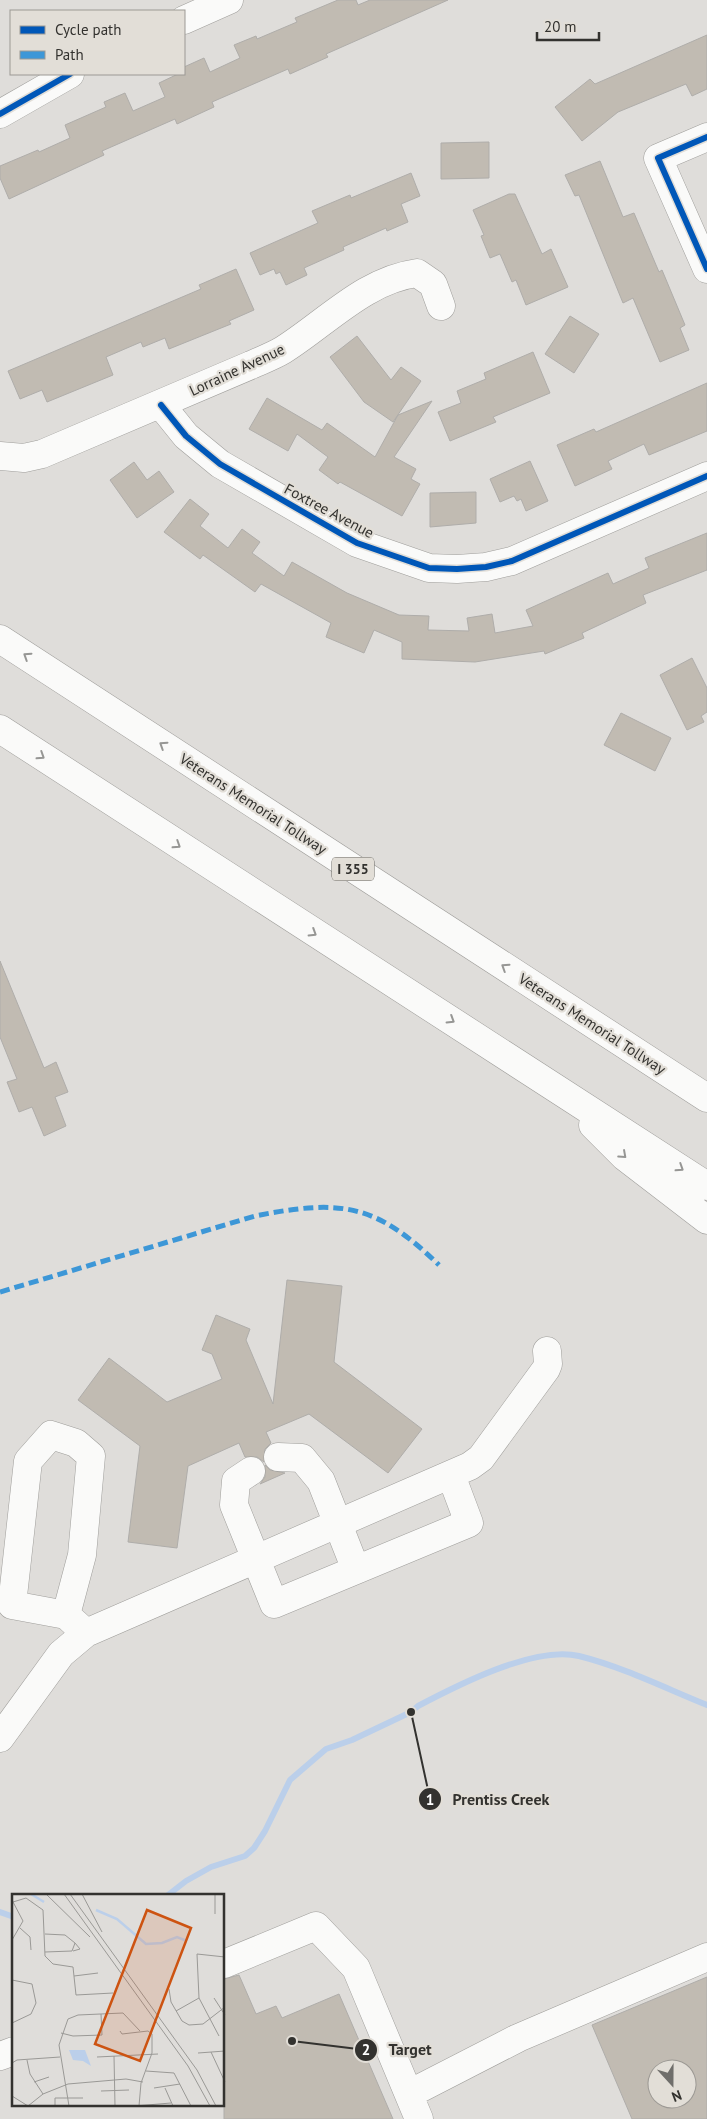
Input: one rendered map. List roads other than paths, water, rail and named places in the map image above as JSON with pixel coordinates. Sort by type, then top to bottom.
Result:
[{"type":"main road","points":[[185,20],[229,0]]},
{"type":"main road","points":[[0,114],[68,75]]},
{"type":"main road","points":[[707,137],[658,158],[707,269]]},
{"type":"main road","name":"Lorraine Avenue","points":[[3,457],[24,458],[42,454],[161,405],[281,351],[372,288],[396,276],[417,273],[433,284],[442,306]]},
{"type":"main road","name":"Foxtree Avenue","points":[[161,405],[186,436],[220,464],[357,543],[428,568],[476,568],[512,560],[707,476]]},
{"type":"main road","name":"Veterans Memorial Tollway","points":[[0,639],[707,1098]]},
{"type":"main road","points":[[0,729],[182,849],[551,1084],[707,1186]]},
{"type":"main road","points":[[551,1084],[625,1156],[707,1220]]},
{"type":"main road","points":[[0,1738],[61,1654],[86,1633],[470,1466],[481,1458],[546,1369],[548,1364],[547,1351]]},
{"type":"main road","points":[[66,1615],[82,1555],[92,1456],[76,1443],[51,1435],[28,1461],[12,1605],[66,1615],[86,1633]]},
{"type":"main road","points":[[278,1457],[302,1458],[321,1481],[336,1524],[356,1570]]},
{"type":"main road","points":[[251,1470],[236,1481],[234,1504],[274,1604],[469,1523],[451,1474]]},
{"type":"main road","points":[[225,1964],[316,1926],[356,1968],[420,2119]]},
{"type":"main road","points":[[409,2094],[518,2038],[707,1957]]},
{"type":"main road","points":[[0,2056],[12,2052]]},
{"type":"waterway","points":[[169,1894],[186,1881],[211,1867],[245,1856],[254,1848],[265,1831],[290,1780],[326,1749],[352,1740],[411,1712],[418,1706],[453,1688],[496,1669],[541,1656],[561,1654],[579,1656],[628,1672],[707,1705]]},
{"type":"waterway","points":[[0,1912],[12,1916]]},
{"type":"place","name":"Prentiss Creek","points":[[411,1712]]},
{"type":"place","name":"Target","points":[[292,2041]]}]
